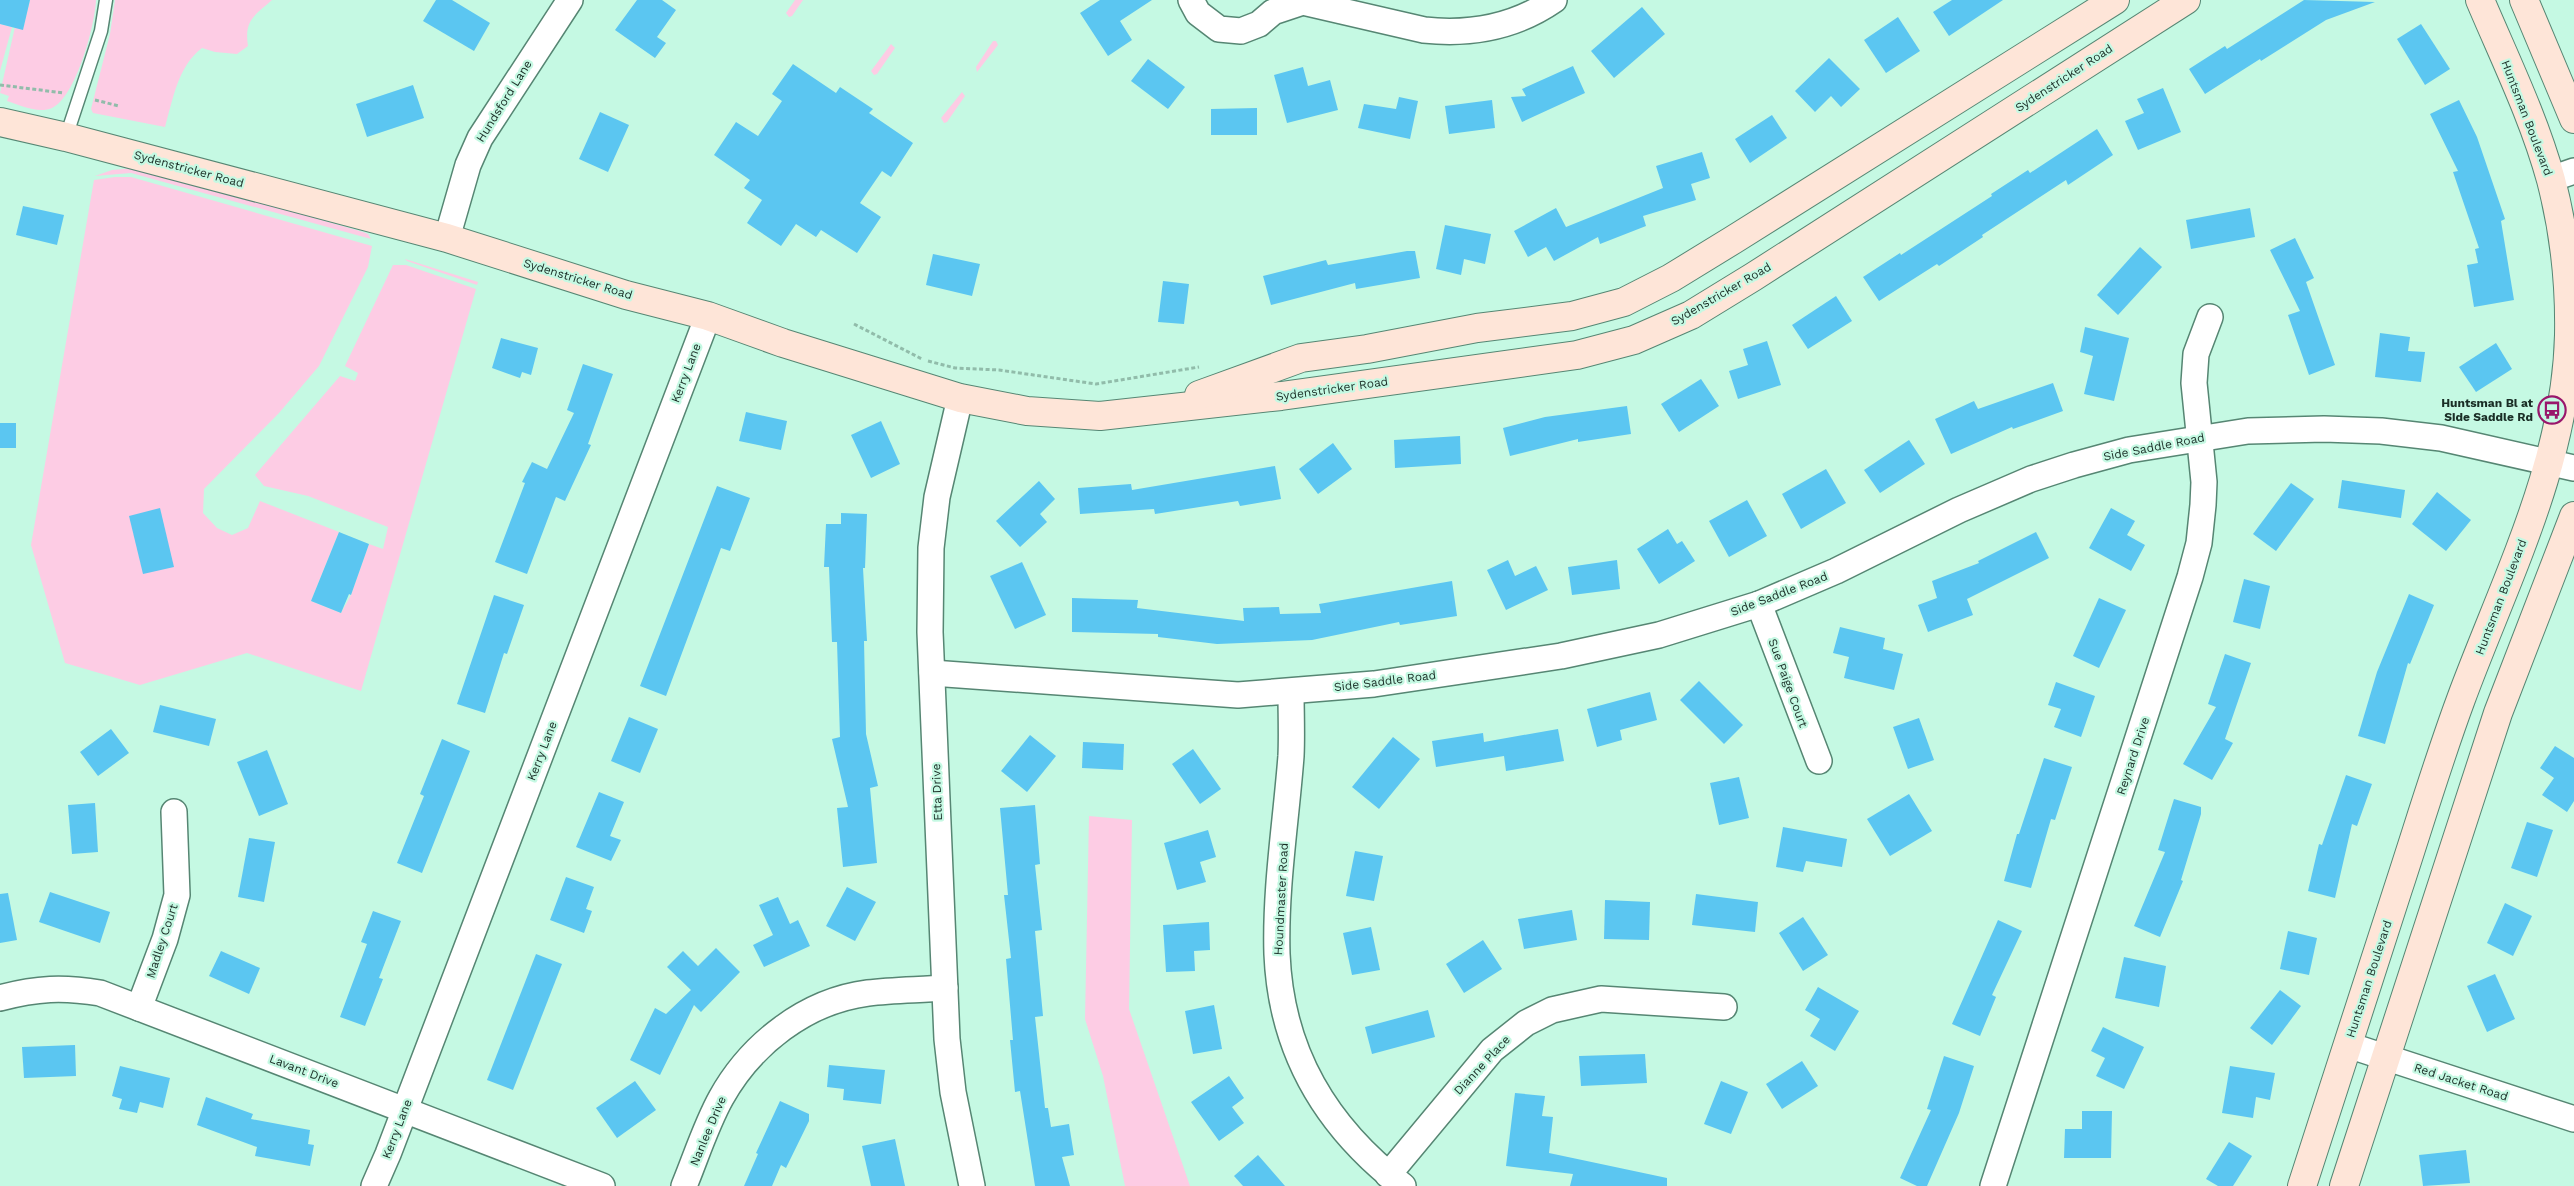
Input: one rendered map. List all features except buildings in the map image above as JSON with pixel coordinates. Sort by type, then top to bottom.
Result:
[{"type":"main road","name":"Sydenstricker Road","points":[[1158,410],[1301,358],[1367,349],[1477,328],[1572,316],[1624,302],[1671,278],[1733,240],[2116,0]]},
{"type":"main road","name":"Sydenstricker Road","points":[[0,122],[66,137],[447,238],[626,295],[708,316],[791,345],[960,398],[1027,411],[1100,416],[1281,396],[1477,370],[1577,355],[1634,340],[1691,314],[1753,277],[2186,0]]},
{"type":"main road","name":"Huntsman Boulevard","points":[[2302,1186],[2461,700],[2534,512],[2562,465],[2561,418],[2569,334],[2568,282],[2562,226],[2562,175],[2533,127],[2480,0]]},
{"type":"main road","points":[[2524,0],[2574,119]]},
{"type":"main road","points":[[2344,1186],[2495,722],[2574,516]]},
{"type":"street","points":[[1192,0],[1198,13],[1218,29],[1241,32],[1259,24],[1273,12],[1301,1],[1424,30],[1444,32],[1477,31],[1499,26],[1529,15],[1554,0]]},
{"type":"street","name":"Hundsford Lane","points":[[447,238],[468,164],[480,138],[560,4]]},
{"type":"street","name":"Kerry Lane","points":[[374,1186],[405,1110],[708,316]]},
{"type":"street","name":"Reynard Drive","points":[[1994,1186],[2190,577],[2199,543],[2203,505],[2200,438],[2194,383],[2196,354],[2210,317]]},
{"type":"street","name":"Etta Drive","points":[[960,398],[937,497],[931,548],[932,673],[945,988],[953,1092],[972,1186]]},
{"type":"street","name":"Side Saddle Road","points":[[932,673],[1212,694],[1291,692],[1374,684],[1561,656],[1659,635],[1759,604],[1836,571],[1959,510],[2031,479],[2129,450],[2248,431],[2324,429],[2381,431],[2441,438],[2562,465]]},
{"type":"street","name":"Sue Paige Court","points":[[1759,604],[1819,761]]},
{"type":"street","name":"Houndmaster Road","points":[[1291,692],[1291,754],[1279,896],[1277,953],[1286,1016],[1305,1071],[1323,1104],[1346,1135],[1396,1180]]},
{"type":"street","name":"Madley Court","points":[[139,1008],[165,939],[177,895],[174,812]]},
{"type":"street","name":"Lavant Drive","points":[[0,998],[42,988],[76,989],[100,993],[602,1186]]},
{"type":"street","name":"Nanlee Drive","points":[[684,1186],[720,1099],[752,1054],[785,1026],[815,1009],[868,993],[945,988]]},
{"type":"street","name":"Dianne Place","points":[[1396,1180],[1492,1050],[1511,1033],[1535,1018],[1566,1005],[1601,998],[1724,1007]]},
{"type":"street","name":"Red Jacket Road","points":[[2348,1045],[2574,1119]]},
{"type":"lane","points":[[66,137],[101,32],[106,0]]},
{"type":"path","points":[[0,86],[66,93]]},
{"type":"path","points":[[92,99],[118,106]]},
{"type":"path","points":[[854,324],[922,359],[955,368],[999,370],[1096,384],[1200,367]]},
{"type":"shaded area","points":[[30,0],[96,0],[88,42],[76,76],[61,101],[47,110],[29,108],[7,101],[9,96],[0,93],[15,27],[23,29]]},
{"type":"shaded area","points":[[115,0],[272,0],[252,19],[248,30],[248,46],[237,54],[215,52],[202,48],[194,55],[182,74],[174,94],[165,127],[93,113],[91,109],[110,34]]},
{"type":"shaded area","points":[[795,0],[803,0],[792,16],[789,17],[786,13]]},
{"type":"shaded area","points":[[0,24],[12,27],[0,71]]},
{"type":"shaded area","points":[[993,41],[996,41],[998,45],[977,72],[976,67]]},
{"type":"shaded area","points":[[891,44],[895,48],[877,74],[874,75],[871,71]]},
{"type":"shaded area","points":[[962,92],[965,96],[947,122],[944,123],[941,118]]},
{"type":"shaded area","points":[[134,168],[150,170],[363,232],[368,234],[371,239],[131,173],[95,176],[112,170]]},
{"type":"shaded area","points":[[131,177],[372,246],[368,267],[319,366],[279,413],[204,489],[203,513],[217,528],[232,535],[248,528],[260,501],[339,532],[311,601],[341,613],[351,595],[369,544],[383,549],[388,527],[308,496],[264,486],[255,475],[340,376],[355,381],[358,373],[345,366],[393,265],[406,265],[476,289],[361,691],[247,653],[140,685],[65,663],[31,545],[94,180]]},
{"type":"shaded area","points":[[405,259],[478,282],[477,285],[407,261]]},
{"type":"shaded area","points":[[1089,816],[1132,820],[1129,1009],[1190,1186],[1125,1186],[1103,1076],[1085,1019]]},
{"type":"place","name":"Huntsman Bl at Side Saddle Rd","points":[[2552,410]]}]
